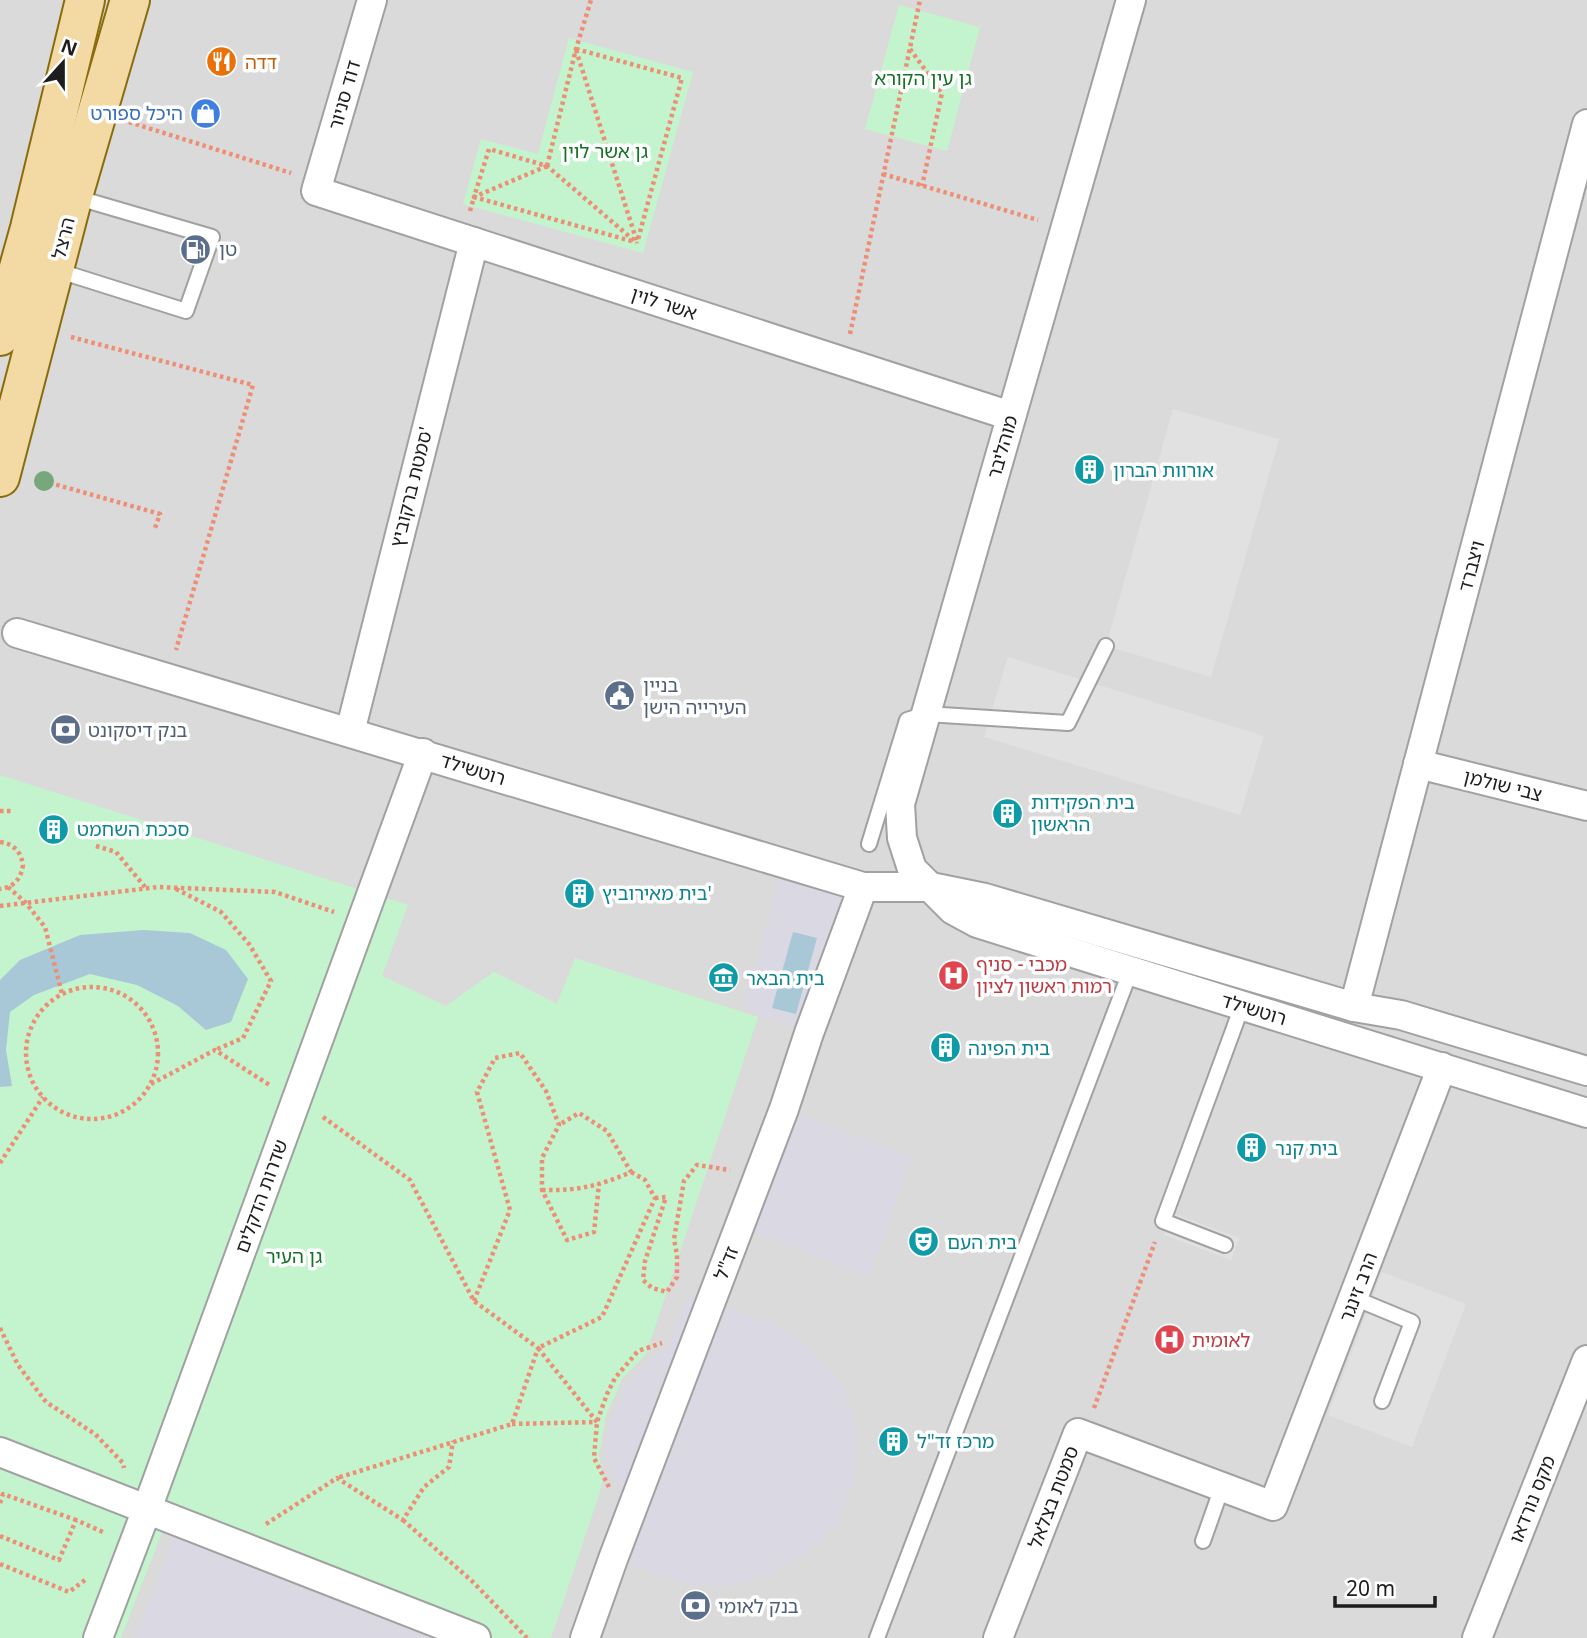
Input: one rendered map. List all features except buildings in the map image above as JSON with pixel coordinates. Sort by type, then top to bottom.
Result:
[{"type":"main road","name":"הרצל","points":[[0,336],[30,228],[85,0]]},
{"type":"main road","name":"הרצל","points":[[1,473],[73,196],[130,0]]},
{"type":"street","name":"דוד סניור","points":[[316,191],[372,0]]},
{"type":"street","name":"מוהליבר","points":[[932,887],[912,869],[902,838],[900,804],[1131,0]]},
{"type":"street","name":"ויצברד","points":[[1354,1007],[1587,124]]},
{"type":"street","name":"אשר לוין","points":[[316,191],[1011,416]]},
{"type":"street","name":"סמטת ברקוביץ'","points":[[350,732],[445,352],[468,240]]},
{"type":"street","name":"רוטשילד","points":[[17,633],[863,887],[932,887],[985,898],[1354,1007],[1401,1015],[1587,1071]]},
{"type":"street","name":"שדרות הדקלים","points":[[98,1638],[134,1544],[138,1506],[295,1101],[423,753]]},
{"type":"street","name":"צבי שולמן","points":[[1418,764],[1587,806]]},
{"type":"street","name":"זד\"ל","points":[[585,1638],[759,1175],[863,887]]},
{"type":"street","name":"רוטשילד","points":[[932,887],[953,910],[977,923],[1587,1113]]},
{"type":"street","name":"הרב זינגר","points":[[1273,1506],[1442,1067]]},
{"type":"street","name":"מקס נורדאו","points":[[1477,1638],[1587,1360]]},
{"type":"street","name":"סמטת בצלאל","points":[[998,1638],[1078,1433],[1134,1444],[1222,1488],[1273,1506]]},
{"type":"street","points":[[0,1452],[476,1638]]},
{"type":"lane","points":[[55,270],[186,311],[212,237],[73,196]]},
{"type":"lane","points":[[869,844],[907,720],[926,714],[1068,723],[1105,646]]},
{"type":"lane","points":[[877,1638],[1130,972]]},
{"type":"lane","points":[[1225,1245],[1163,1221],[1242,1006]]},
{"type":"lane","points":[[1354,1298],[1412,1322],[1382,1401]]},
{"type":"lane","points":[[1203,1541],[1222,1488]]},
{"type":"path","points":[[547,166],[576,50],[592,0]]},
{"type":"path","points":[[844,362],[920,0]]},
{"type":"path","points":[[910,48],[942,93],[922,186]]},
{"type":"path","points":[[576,50],[682,78],[637,243]]},
{"type":"path","points":[[576,50],[637,243]]},
{"type":"path","points":[[97,113],[288,172]]},
{"type":"path","points":[[468,240],[474,197],[489,149],[547,166],[637,243]]},
{"type":"path","points":[[474,197],[547,166]]},
{"type":"path","points":[[884,174],[1066,228]]},
{"type":"path","points":[[474,197],[637,243]]},
{"type":"path","points":[[40,328],[253,386],[168,678]]},
{"type":"path","points":[[1,473],[160,514],[155,528]]},
{"type":"path","points":[[0,811],[13,811]]},
{"type":"path","points":[[0,842],[18,850],[23,865],[18,880],[0,889]]},
{"type":"path","points":[[96,846],[116,852],[146,888]]},
{"type":"path","points":[[8,887],[25,902],[45,927],[62,994]]},
{"type":"path","points":[[151,1084],[243,1038],[271,981],[249,944],[221,912],[174,887]]},
{"type":"path","points":[[0,906],[174,887],[275,892],[360,921]]},
{"type":"path","points":[[86,987],[106,988],[125,996],[141,1008],[153,1025],[158,1045],[158,1065],[151,1084],[138,1101],[121,1113],[100,1119],[79,1118],[60,1110],[43,1097],[32,1080],[26,1060],[27,1039],[35,1019],[48,1003],[62,994],[86,987]]},
{"type":"path","points":[[215,1050],[295,1101],[306,1105],[410,1180],[474,1301],[538,1348],[597,1422]]},
{"type":"path","points":[[474,1301],[510,1210],[477,1092],[495,1058],[520,1053],[546,1091],[559,1125]]},
{"type":"path","points":[[0,1163],[43,1097]]},
{"type":"path","points":[[600,1184],[594,1232],[567,1240],[542,1190],[542,1158],[559,1125],[579,1113],[607,1131],[631,1172],[645,1180],[655,1198]]},
{"type":"path","points":[[655,1198],[666,1197],[645,1261],[643,1280],[652,1288],[667,1292],[677,1277],[674,1240],[684,1181],[697,1165],[759,1175]]},
{"type":"path","points":[[542,1190],[572,1191],[631,1172]]},
{"type":"path","points":[[512,1424],[538,1348],[602,1317],[655,1198]]},
{"type":"path","points":[[1100,1393],[1163,1221]]},
{"type":"path","points":[[0,1328],[18,1365],[46,1402],[94,1434],[123,1463],[138,1506]]},
{"type":"path","points":[[617,1494],[610,1489],[594,1458],[597,1422],[615,1378],[639,1352],[671,1341]]},
{"type":"path","points":[[235,1543],[337,1478],[512,1424],[597,1422]]},
{"type":"path","points":[[403,1520],[424,1488],[449,1467],[453,1441]]},
{"type":"path","points":[[337,1478],[403,1520],[473,1582],[527,1638]]},
{"type":"path","points":[[0,1503],[3,1493],[134,1544]]},
{"type":"path","points":[[0,1535],[60,1560],[76,1520]]},
{"type":"path","points":[[0,1564],[69,1592],[91,1576]]},
{"type":"shaded area","points":[[0,0],[1587,0],[1587,1638],[0,1638]]},
{"type":"shaded area","points":[[1173,409],[1279,439],[1211,677],[1106,646]]},
{"type":"shaded area","points":[[1008,657],[1264,736],[1240,815],[984,737]]},
{"type":"shaded area","points":[[781,854],[870,882],[809,1033],[743,1009],[769,919]]},
{"type":"shaded area","points":[[774,1105],[912,1157],[869,1277],[740,1227]]},
{"type":"shaded area","points":[[1172,1213],[1240,1238],[1231,1260],[1164,1235]]},
{"type":"shaded area","points":[[1382,1272],[1466,1304],[1412,1447],[1328,1415]]},
{"type":"shaded area","points":[[688,1295],[774,1324],[813,1350],[844,1390],[858,1435],[853,1481],[838,1521],[809,1552],[766,1574],[728,1586],[690,1585],[597,1553],[620,1488],[604,1453],[610,1419],[627,1384],[649,1360],[668,1349]]},
{"type":"shaded area","points":[[175,1533],[445,1638],[136,1638]]},
{"type":"green space","name":"גן עין הקורא","points":[[899,5],[980,27],[947,151],[865,129]]},
{"type":"green space","name":"גן אשר לוין","points":[[569,38],[693,72],[643,253],[463,204],[481,139],[538,154]]},
{"type":"green space","name":"גן העיר","points":[[0,775],[408,905],[382,976],[446,1006],[494,972],[557,1004],[575,958],[758,1017],[646,1354],[622,1379],[606,1416],[599,1454],[603,1482],[551,1638],[475,1638],[167,1519],[121,1638],[0,1638]]},
{"type":"water","points":[[143,930],[190,933],[226,950],[248,979],[231,1022],[206,1030],[178,1006],[137,985],[90,974],[34,995],[10,1012],[6,1050],[12,1086],[0,1087],[0,980],[20,960],[80,935]]},
{"type":"water","points":[[793,932],[817,938],[796,1014],[772,1008]]},
{"type":"place","name":"דדה","points":[[222,62]]},
{"type":"place","name":"היכל ספורט","points":[[206,113]]},
{"type":"place","name":"טן","points":[[196,249]]},
{"type":"place","name":"אורוות הברון","points":[[1090,470]]},
{"type":"place","name":"בניין העירייה הישן","points":[[620,696]]},
{"type":"place","name":"בנק דיסקונט","points":[[65,730]]},
{"type":"place","name":"בית הפקידות הראשון","points":[[1008,813]]},
{"type":"place","name":"סככת השחמט","points":[[54,829]]},
{"type":"place","name":"בית מאירוביץ'","points":[[579,893]]},
{"type":"place","name":"מכבי - סניף רמות ראשון לציון","points":[[953,975]]},
{"type":"place","name":"בית הבאר","points":[[723,978]]},
{"type":"place","name":"בית הפינה","points":[[945,1048]]},
{"type":"place","name":"בית קנר","points":[[1252,1148]]},
{"type":"place","name":"בית העם","points":[[924,1242]]},
{"type":"place","name":"לאומית","points":[[1169,1340]]},
{"type":"place","name":"מרכז זד\"ל","points":[[894,1441]]},
{"type":"place","name":"בנק לאומי","points":[[695,1606]]}]
